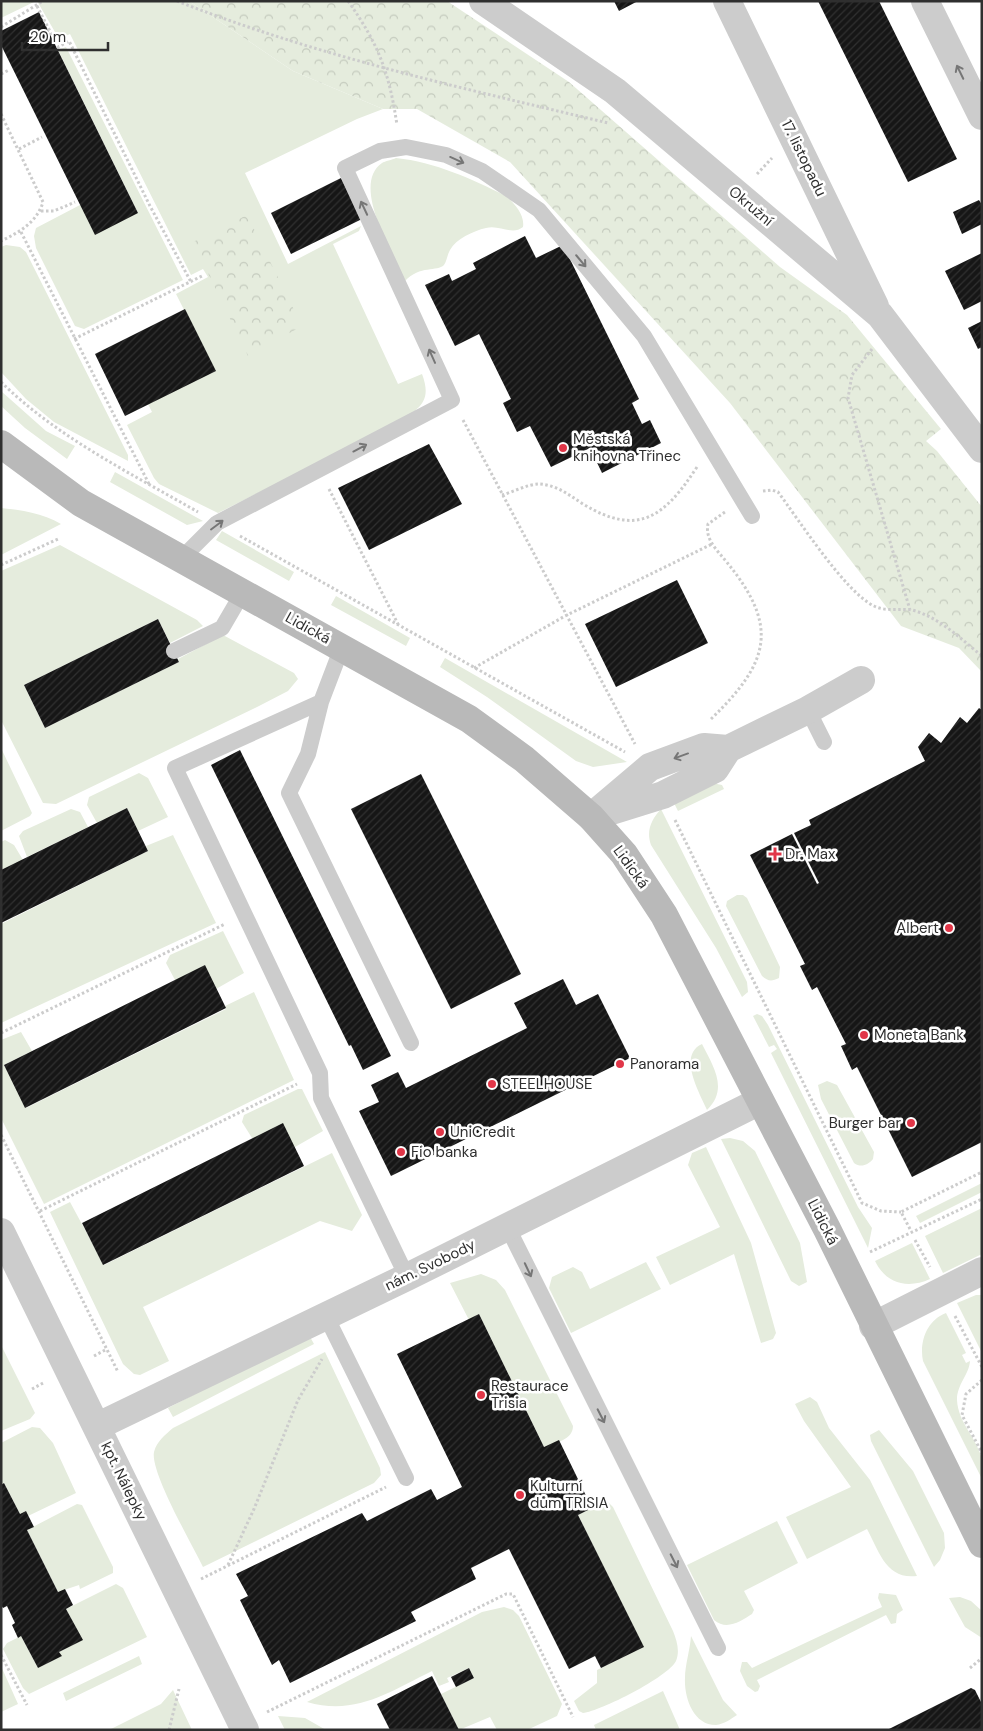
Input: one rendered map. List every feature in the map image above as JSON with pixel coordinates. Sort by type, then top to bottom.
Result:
[{"type":"street","name":"Okružní","points":[[483,1],[615,91],[885,322],[982,449]]},
{"type":"street","name":"17. listopadu","points":[[727,1],[885,322]]},
{"type":"street","points":[[925,1],[982,116]]},
{"type":"street","name":"Lidická","points":[[1,444],[81,503],[469,719],[524,759],[591,817],[624,854],[664,915],[844,1263],[873,1326],[982,1544]]},
{"type":"street","points":[[591,817],[650,767],[704,747],[728,749],[808,710],[860,680]]},
{"type":"street","name":"nám. Svobody","points":[[98,1426],[407,1277],[760,1101]]},
{"type":"street","name":"kpt. Nálepky","points":[[1,1232],[98,1426],[245,1730]]},
{"type":"street","points":[[873,1326],[982,1272]]},
{"type":"lane","points":[[182,558],[217,523],[452,400],[345,168],[380,151],[406,147],[446,155],[473,167],[539,210],[644,336],[752,516]]},
{"type":"lane","points":[[174,651],[222,628],[243,592]]},
{"type":"lane","points":[[342,647],[321,702],[308,754],[289,793],[411,1043]]},
{"type":"lane","points":[[321,702],[175,768],[320,1073],[321,1098],[407,1277]]},
{"type":"lane","points":[[808,710],[824,742]]},
{"type":"lane","points":[[508,1226],[718,1648]]},
{"type":"lane","points":[[326,1316],[406,1478]]},
{"type":"path","points":[[1,27],[43,1]]},
{"type":"path","points":[[177,1],[233,23],[387,70],[616,125]]},
{"type":"path","points":[[348,1],[369,31],[387,70],[400,148]]},
{"type":"path","points":[[37,6],[58,47],[69,41],[150,206],[191,282]]},
{"type":"path","points":[[1,74],[9,70]]},
{"type":"path","points":[[1,114],[43,202],[41,210],[21,232],[1,241]]},
{"type":"path","points":[[19,149],[42,136]]},
{"type":"path","points":[[41,210],[54,212],[75,202]]},
{"type":"path","points":[[21,232],[149,484]]},
{"type":"path","points":[[74,339],[204,275]]},
{"type":"path","points":[[885,322],[852,375],[848,398],[910,610]]},
{"type":"path","points":[[1,382],[28,408],[107,460],[201,514]]},
{"type":"path","points":[[452,400],[565,616],[640,752]]},
{"type":"path","points":[[502,495],[537,484],[544,485],[558,488],[612,519],[639,520],[656,514],[671,503],[699,464],[714,453]]},
{"type":"path","points":[[328,486],[399,626]]},
{"type":"path","points":[[705,722],[730,700],[753,669],[761,652],[763,637],[757,614],[739,577],[712,544],[706,532],[708,524],[743,500],[764,490],[778,492],[828,560],[861,597],[875,606],[896,611],[910,610],[928,616],[954,633],[982,656]]},
{"type":"path","points":[[235,533],[621,752],[630,752]]},
{"type":"path","points":[[1,565],[58,539]]},
{"type":"path","points":[[474,668],[565,616],[712,544]]},
{"type":"path","points":[[671,813],[862,1203],[881,1211],[901,1212],[982,1172]]},
{"type":"path","points":[[1,1033],[245,914]]},
{"type":"path","points":[[40,1211],[320,1073]]},
{"type":"path","points":[[1,1135],[118,1372]]},
{"type":"path","points":[[844,1263],[912,1234],[982,1199]]},
{"type":"path","points":[[901,1212],[910,1229]]},
{"type":"path","points":[[916,1240],[931,1269]]},
{"type":"path","points":[[951,1308],[982,1367]]},
{"type":"path","points":[[228,1565],[254,1509],[298,1400],[324,1356]]},
{"type":"path","points":[[982,1380],[966,1394],[962,1415],[982,1453]]},
{"type":"path","points":[[200,1579],[406,1478]]},
{"type":"path","points":[[266,1712],[506,1594],[513,1594],[573,1717]]},
{"type":"path","points":[[1,1655],[27,1705]]},
{"type":"path","points":[[970,1668],[982,1658]]},
{"type":"path","points":[[169,1730],[179,1689]]},
{"type":"green space","points":[[1,1],[36,1],[1,18]]},
{"type":"green space","points":[[37,1],[189,1],[293,71],[383,109],[357,119],[245,173],[288,264],[361,226],[359,231],[333,244],[398,384],[422,374],[426,392],[424,399],[417,409],[396,424],[218,513],[159,484],[154,478],[127,425],[152,412],[148,404],[215,371],[176,294],[208,277],[203,269],[191,275],[70,34],[59,39]]},
{"type":"green space","points":[[189,1],[447,1],[569,82],[780,267],[847,315],[941,429],[926,441],[937,451],[982,507],[982,672],[959,648],[901,626],[730,403],[510,162],[417,109],[383,109],[293,71]]},
{"type":"green space","points":[[66,47],[183,280],[84,329],[75,326],[36,248],[34,236],[36,228],[80,205],[138,213],[58,50]]},
{"type":"green space","points":[[396,158],[439,167],[506,196],[521,214],[523,227],[510,230],[491,227],[470,233],[453,246],[444,265],[416,273],[405,281],[384,238],[372,203],[371,187],[373,173],[382,163]]},
{"type":"green space","points":[[247,215],[302,326],[248,356],[193,242]]},
{"type":"green space","points":[[6,245],[20,247],[26,252],[128,455],[128,461],[54,422],[26,399],[1,372],[1,247]]},
{"type":"green space","points":[[1,391],[46,431],[75,446],[67,459],[25,428],[1,406]]},
{"type":"green space","points":[[115,472],[203,521],[187,525],[110,482]]},
{"type":"green space","points":[[1,508],[39,515],[61,524],[1,555]]},
{"type":"green space","points":[[222,531],[294,572],[289,581],[216,540]]},
{"type":"green space","points":[[60,545],[197,620],[203,626],[170,643],[158,619],[24,685],[45,728],[179,662],[178,659],[223,635],[294,673],[298,679],[288,691],[259,706],[56,804],[43,803],[1,720],[1,571]]},
{"type":"green space","points":[[336,596],[410,638],[406,646],[331,605]]},
{"type":"green space","points":[[445,658],[627,762],[593,767],[576,761],[487,697],[440,667]]},
{"type":"green space","points":[[1,748],[32,813],[30,816],[1,831]]},
{"type":"green space","points":[[139,773],[148,778],[168,817],[138,831],[127,808],[97,823],[87,805],[89,797]]},
{"type":"green space","points":[[712,783],[722,785],[724,789],[678,811],[673,801]]},
{"type":"green space","points":[[71,809],[80,812],[88,827],[27,857],[19,836],[23,831]]},
{"type":"green space","points":[[661,809],[747,982],[748,992],[742,997],[716,948],[651,845],[650,826]]},
{"type":"green space","points":[[173,835],[216,923],[1,1023],[1,924],[148,851],[146,846]]},
{"type":"green space","points":[[5,840],[14,845],[23,860],[1,870],[1,842]]},
{"type":"green space","points":[[737,895],[743,895],[747,898],[780,967],[779,978],[770,980],[762,976],[726,906],[727,901]]},
{"type":"green space","points":[[223,931],[244,973],[216,989],[175,980],[166,963],[170,955]]},
{"type":"green space","points":[[254,992],[294,1080],[44,1204],[1,1118],[1,1040],[21,1032],[32,1051],[4,1065],[26,1108],[226,1009],[225,1006]]},
{"type":"green space","points":[[757,1014],[762,1016],[768,1025],[858,1207],[872,1228],[868,1248],[771,1053],[777,1049],[774,1045],[769,1047],[753,1016]]},
{"type":"green space","points":[[702,1044],[714,1069],[718,1086],[714,1102],[707,1110],[692,1075],[691,1065],[691,1057],[695,1049]]},
{"type":"green space","points":[[827,1081],[837,1085],[874,1152],[873,1159],[867,1164],[862,1166],[854,1163],[821,1099],[818,1085]]},
{"type":"green space","points":[[298,1089],[302,1089],[323,1131],[295,1147],[252,1138],[242,1122],[244,1115]]},
{"type":"green space","points":[[730,1138],[743,1141],[755,1151],[800,1243],[807,1282],[799,1286],[791,1281],[721,1139]]},
{"type":"green space","points":[[706,1147],[751,1243],[776,1333],[773,1339],[761,1343],[734,1254],[670,1285],[656,1257],[720,1227],[688,1165],[692,1153]]},
{"type":"green space","points":[[332,1153],[362,1215],[352,1231],[320,1221],[143,1307],[169,1361],[140,1375],[134,1374],[123,1364],[50,1212],[70,1202],[104,1265]]},
{"type":"green space","points":[[982,1183],[982,1192],[920,1223],[916,1216]]},
{"type":"green space","points":[[982,1208],[982,1254],[943,1273],[925,1236]]},
{"type":"green space","points":[[912,1243],[930,1279],[914,1284],[906,1284],[885,1275],[875,1261]]},
{"type":"green space","points":[[646,1262],[661,1289],[571,1333],[549,1288],[552,1277],[573,1267],[582,1272],[590,1289]]},
{"type":"green space","points":[[481,1274],[496,1280],[505,1290],[573,1426],[567,1438],[544,1447],[479,1315],[469,1320],[450,1283]]},
{"type":"green space","points":[[976,1295],[982,1295],[982,1353],[957,1303]]},
{"type":"green space","points":[[946,1313],[966,1353],[962,1355],[966,1363],[970,1361],[968,1371],[959,1389],[957,1400],[964,1424],[980,1452],[982,1479],[923,1361],[922,1346],[926,1332],[939,1316]]},
{"type":"green space","points":[[309,1335],[314,1344],[173,1417],[168,1408]]},
{"type":"green space","points":[[1,1345],[35,1413],[30,1419],[1,1431]]},
{"type":"green space","points":[[325,1352],[380,1468],[381,1475],[374,1483],[203,1567],[165,1492],[155,1462],[154,1452],[157,1445],[173,1428]]},
{"type":"green space","points":[[810,1397],[817,1402],[829,1428],[870,1480],[917,1576],[906,1576],[891,1569],[880,1555],[867,1529],[807,1559],[786,1517],[851,1487],[804,1421],[795,1404]]},
{"type":"green space","points":[[32,1427],[40,1428],[53,1443],[76,1493],[28,1516],[20,1514],[4,1483],[1,1485],[1,1443]]},
{"type":"green space","points":[[879,1430],[913,1471],[944,1533],[945,1548],[940,1560],[934,1567],[871,1441],[870,1435]]},
{"type":"green space","points":[[602,1501],[607,1501],[613,1507],[673,1631],[677,1642],[678,1654],[676,1661],[661,1676],[618,1700],[583,1713],[579,1711],[574,1701],[597,1683],[597,1670],[643,1647],[578,1515]]},
{"type":"green space","points":[[77,1504],[82,1505],[113,1567],[113,1573],[80,1589],[79,1585],[58,1592],[27,1530]]},
{"type":"green space","points":[[777,1521],[798,1563],[744,1591],[754,1610],[752,1614],[729,1625],[724,1625],[714,1620],[687,1565]]},
{"type":"green space","points":[[116,1584],[123,1588],[147,1637],[29,1694],[23,1688],[3,1649],[7,1643],[21,1636],[38,1668],[61,1656],[59,1652],[82,1640],[66,1609]]},
{"type":"green space","points":[[879,1593],[896,1595],[903,1610],[897,1614],[896,1623],[891,1624],[886,1615],[757,1680],[760,1686],[758,1691],[755,1692],[747,1686],[740,1671],[742,1662],[747,1662],[752,1668],[882,1607],[878,1598]]},
{"type":"green space","points":[[960,1597],[971,1601],[982,1611],[982,1638],[965,1627],[949,1598]]},
{"type":"green space","points":[[504,1607],[513,1610],[519,1616],[562,1704],[557,1716],[527,1730],[497,1730],[490,1717],[459,1730],[441,1694],[474,1678],[469,1668],[447,1678],[449,1682],[439,1686],[432,1671],[386,1694],[357,1704],[325,1706],[307,1702],[482,1612]]},
{"type":"green space","points":[[691,1636],[723,1700],[737,1715],[722,1724],[708,1724],[701,1720],[688,1701],[685,1678]]},
{"type":"green space","points":[[139,1656],[142,1664],[66,1701],[63,1693]]},
{"type":"green space","points":[[1,1666],[18,1704],[1,1712]]},
{"type":"green space","points":[[173,1690],[192,1730],[109,1730],[161,1704]]},
{"type":"green space","points":[[663,1691],[680,1730],[596,1730],[594,1725]]},
{"type":"green space","points":[[278,1716],[305,1718],[326,1730],[285,1730]]},
{"type":"building","points":[[614,1],[638,1],[619,11]]},
{"type":"building","points":[[818,1],[879,1],[957,159],[908,182]]},
{"type":"building","points":[[39,12],[138,213],[95,235],[1,45],[1,31]]},
{"type":"building","points":[[341,178],[362,219],[291,254],[271,213]]},
{"type":"building","points":[[979,200],[982,205],[982,224],[962,234],[953,212]]},
{"type":"building","points":[[525,236],[536,258],[563,245],[639,399],[632,403],[642,424],[650,420],[661,443],[602,473],[590,448],[551,467],[530,426],[517,432],[503,403],[511,399],[479,334],[455,346],[425,285],[449,274],[452,281],[476,269],[473,263]]},
{"type":"building","points":[[982,253],[982,301],[964,310],[945,271]]},
{"type":"building","points":[[185,309],[216,371],[125,416],[95,354]]},
{"type":"building","points":[[982,321],[982,347],[978,349],[968,328]]},
{"type":"building","points":[[429,444],[462,504],[369,550],[338,488]]},
{"type":"building","points":[[677,580],[708,643],[616,687],[585,624]]},
{"type":"building","points":[[158,619],[179,662],[45,728],[24,685]]},
{"type":"building","points":[[979,708],[982,710],[982,1142],[912,1177],[857,1067],[852,1070],[841,1046],[846,1044],[817,987],[812,990],[800,966],[805,964],[750,855],[792,834],[817,884],[819,883],[794,833],[811,825],[809,820],[925,761],[918,747],[929,733],[941,743],[960,717],[967,723]]},
{"type":"building","points":[[240,750],[391,1056],[363,1070],[351,1045],[349,1046],[211,765]]},
{"type":"building","points":[[421,774],[521,974],[451,1009],[351,809]]},
{"type":"building","points":[[127,808],[148,851],[1,923],[1,870]]},
{"type":"building","points":[[205,965],[226,1008],[25,1108],[4,1065]]},
{"type":"building","points":[[563,979],[576,1005],[598,994],[630,1058],[391,1176],[359,1111],[379,1102],[371,1085],[398,1072],[406,1088],[527,1028],[514,1003]]},
{"type":"building","points":[[283,1123],[304,1166],[103,1265],[82,1223]]},
{"type":"building","points":[[479,1314],[544,1447],[559,1440],[592,1508],[578,1515],[644,1647],[601,1668],[595,1656],[569,1669],[509,1549],[471,1568],[476,1579],[411,1612],[416,1621],[290,1683],[279,1660],[272,1665],[240,1600],[248,1596],[236,1574],[362,1513],[367,1521],[431,1489],[437,1500],[462,1487],[397,1354]]},
{"type":"building","points":[[4,1483],[20,1514],[26,1511],[34,1527],[27,1530],[58,1592],[65,1589],[73,1605],[66,1609],[83,1640],[59,1652],[62,1656],[38,1668],[21,1636],[18,1638],[12,1625],[15,1623],[7,1606],[3,1608],[1,1605],[1,1485]]},
{"type":"building","points":[[469,1668],[474,1678],[456,1687],[451,1677]]},
{"type":"building","points":[[432,1676],[459,1730],[390,1730],[377,1704]]},
{"type":"building","points":[[971,1688],[975,1690],[982,1704],[982,1730],[887,1730]]},
{"type":"place","name":"Městská knihovna Třinec","points":[[563,448]]},
{"type":"place","name":"Dr. Max","points":[[775,854]]},
{"type":"place","name":"Albert","points":[[949,928]]},
{"type":"place","name":"Moneta Bank","points":[[864,1035]]},
{"type":"place","name":"Panorama","points":[[620,1064]]},
{"type":"place","name":"STEELHOUSE","points":[[492,1084]]},
{"type":"place","name":"Burger bar","points":[[911,1123]]},
{"type":"place","name":"UniCredit","points":[[440,1132]]},
{"type":"place","name":"Fio banka","points":[[401,1152]]},
{"type":"place","name":"Restaurace Trisia","points":[[481,1395]]},
{"type":"place","name":"Kulturní dům TRISIA","points":[[520,1495]]}]
